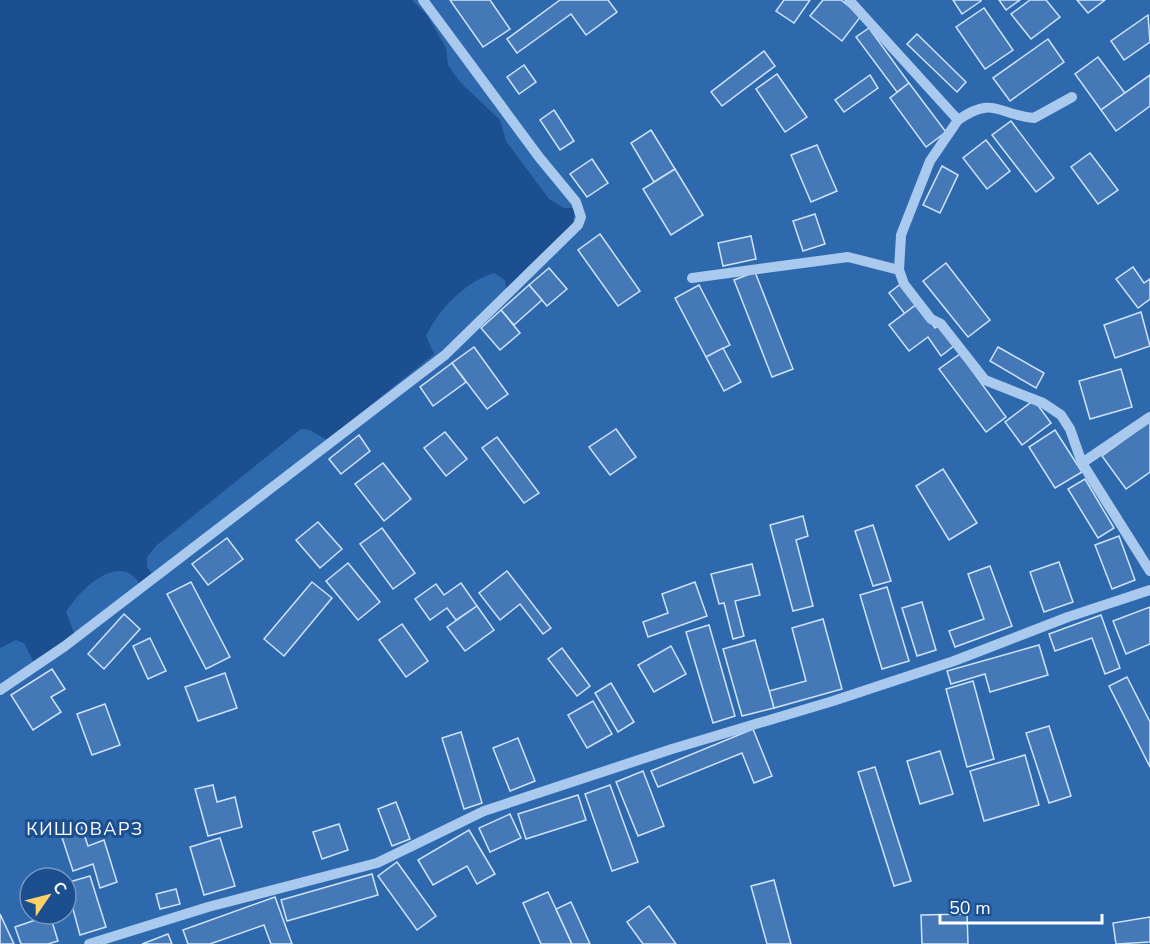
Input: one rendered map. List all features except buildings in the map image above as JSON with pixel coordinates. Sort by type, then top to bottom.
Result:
[{"type":"street","points":[[0,690],[65,646],[445,355],[578,225],[580,217],[576,202],[539,158],[423,0]]},
{"type":"street","points":[[849,0],[958,120]]},
{"type":"street","points":[[1072,97],[1034,118],[985,106],[974,109],[958,120],[930,160],[901,235],[899,270],[904,284],[918,303],[931,320],[941,324],[978,374],[991,383],[1043,403],[1061,415],[1070,429],[1082,463],[1150,571]]},
{"type":"street","points":[[692,278],[848,257],[899,270]]},
{"type":"street","points":[[1082,463],[1150,417]]},
{"type":"street","points":[[89,944],[208,907],[377,863],[484,812],[672,749],[833,701],[954,661],[1068,617],[1150,590]]},
{"type":"shaded area","points":[[412,0],[1150,0],[1150,944],[0,944],[0,648],[16,640],[24,643],[34,663],[75,635],[66,612],[90,585],[111,572],[122,571],[132,575],[140,585],[153,575],[147,567],[147,557],[157,545],[301,429],[310,430],[327,440],[434,354],[426,336],[438,316],[463,290],[494,273],[505,280],[506,289],[573,225],[574,208],[564,208],[549,199],[506,141],[500,120],[460,82],[448,65],[446,48],[427,15]]},
{"type":"district","name":"КИШОВАРЗ","points":[[85,829]]}]
